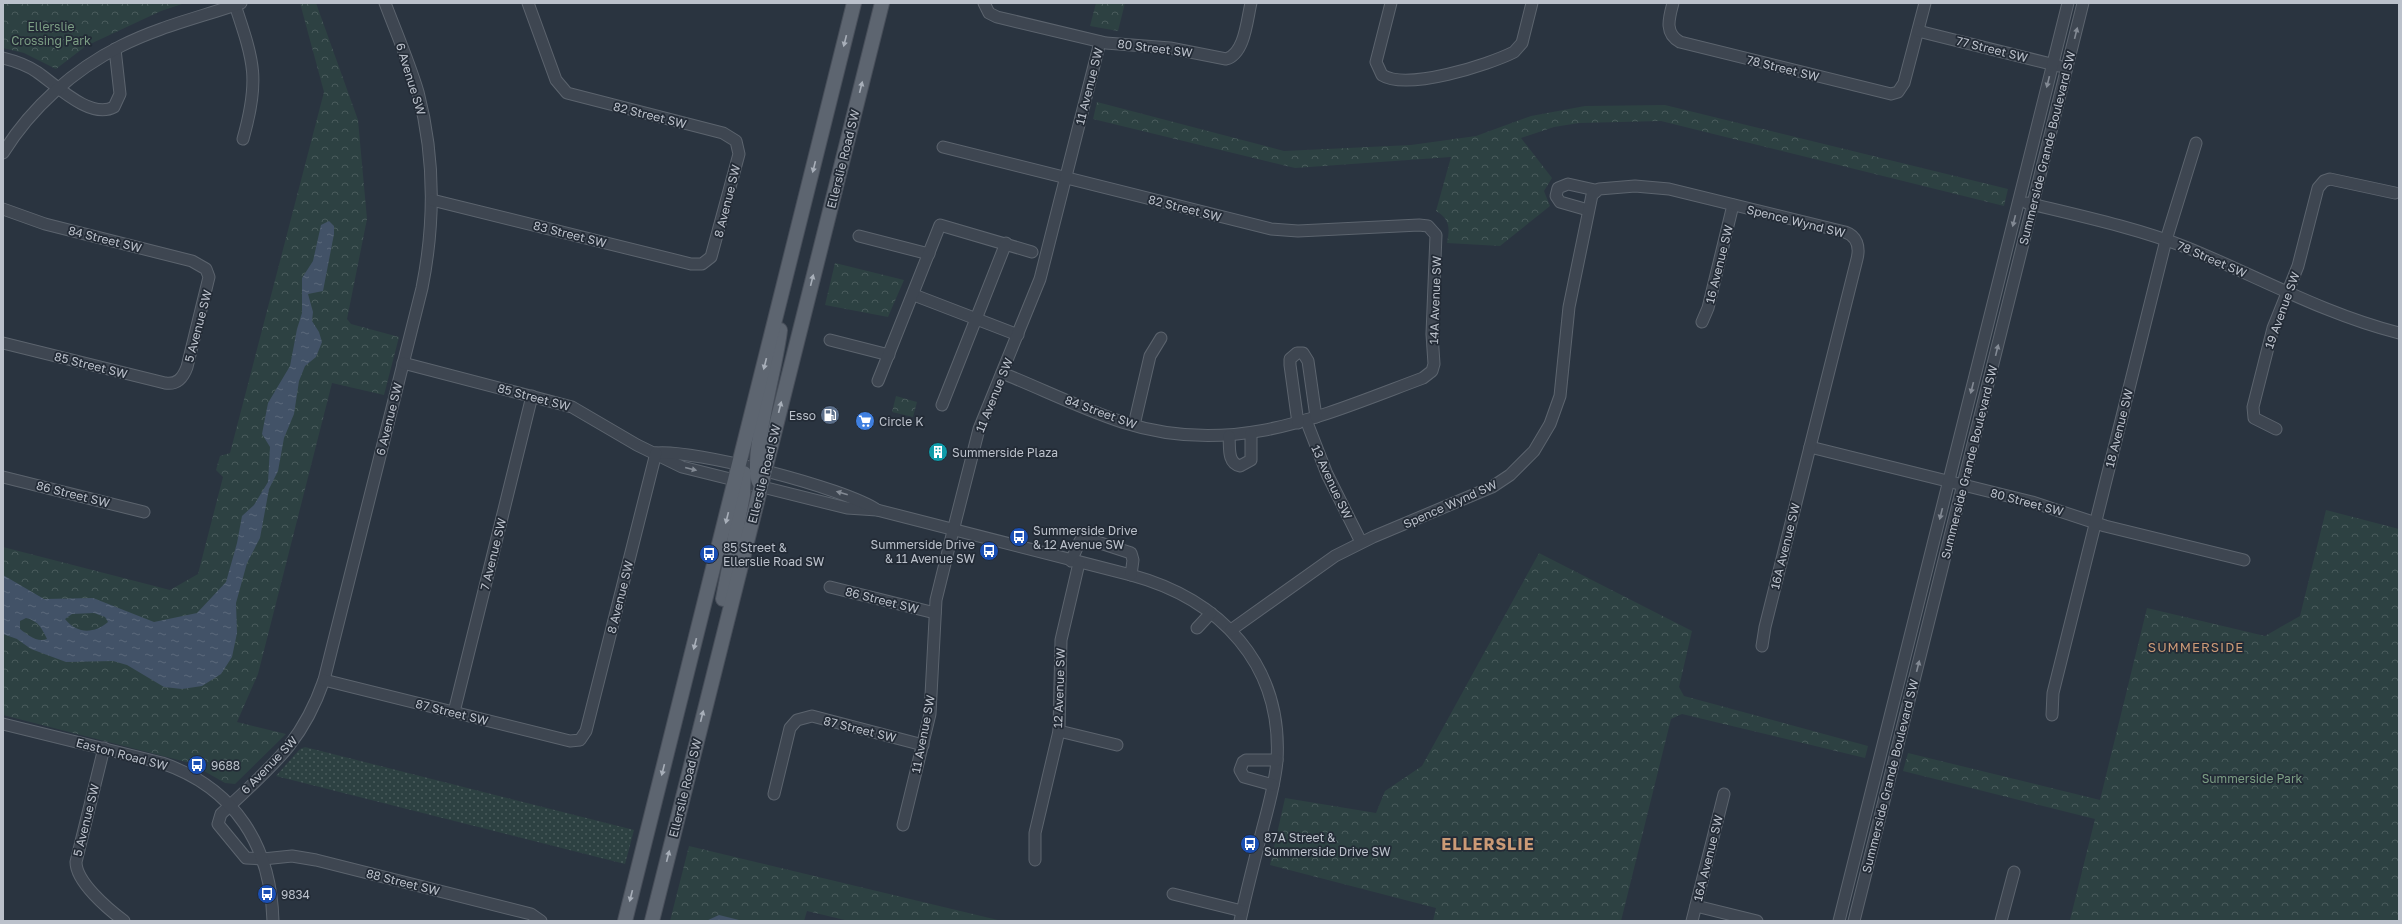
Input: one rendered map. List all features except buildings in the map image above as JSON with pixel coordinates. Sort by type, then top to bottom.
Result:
[{"type":"main road","points":[[714,669],[718,624],[741,482],[746,476],[740,466],[854,3]]},
{"type":"main road","name":"Ellerslie Road SW","points":[[760,471],[882,3]]},
{"type":"main road","points":[[761,487],[760,471],[756,458],[778,350],[784,286]]},
{"type":"main road","name":"Ellerslie Road SW","points":[[625,921],[741,482]]},
{"type":"main road","name":"Ellerslie Road SW","points":[[652,921],[714,669],[761,487]]},
{"type":"street","name":"6 Avenue SW","points":[[230,805],[276,762],[296,739],[312,712],[324,680],[425,270],[430,238],[432,200],[429,150],[422,109],[412,75],[385,3]]},
{"type":"street","name":"82 Street SW","points":[[528,3],[556,80],[563,90],[572,95],[723,133],[736,140]]},
{"type":"street","name":"80 Street SW","points":[[985,6],[997,17],[1100,42],[1170,48],[1222,59],[1232,57],[1240,47],[1251,3]]},
{"type":"street","points":[[1391,3],[1376,62],[1382,75],[1396,79],[1445,76],[1518,50],[1522,44],[1532,3]]},
{"type":"street","name":"78 Street SW","points":[[1673,3],[1669,23],[1671,34],[1680,42],[1887,94],[1898,92],[1904,84],[1918,31]]},
{"type":"street","points":[[1918,31],[1925,3]]},
{"type":"street","name":"Summerside Grande Boulevard SW","points":[[1839,921],[2068,3]]},
{"type":"street","name":"Summerside Grande Boulevard SW","points":[[1854,921],[2084,3]]},
{"type":"street","points":[[3,153],[26,121],[58,88],[115,49],[147,35],[238,4],[254,75],[253,99],[242,139]]},
{"type":"street","name":"77 Street SW","points":[[1918,31],[2067,68]]},
{"type":"street","name":"11 Avenue SW","points":[[903,825],[932,704],[935,613],[939,584],[952,531],[979,428],[1040,279],[1100,42]]},
{"type":"street","points":[[3,58],[36,71],[78,102],[105,110],[114,107],[120,94],[115,49]]},
{"type":"street","name":"8 Avenue SW","points":[[707,260],[715,247],[739,154],[736,140]]},
{"type":"street","name":"18 Avenue SW","points":[[2052,715],[2053,693],[2166,240],[2196,143]]},
{"type":"street","name":"82 Street SW","points":[[943,147],[1271,229],[1298,230],[1419,225],[1432,229]]},
{"type":"street","name":"19 Avenue SW","points":[[2276,429],[2258,421],[2252,412],[2273,328],[2300,258],[2318,188],[2324,181],[2338,180],[2395,193]]},
{"type":"street","name":"Spence Wynd SW","points":[[1588,210],[1560,202],[1556,196],[1560,185],[1568,184],[1595,190],[1610,188],[1656,187],[1848,234],[1857,241],[1859,247],[1810,447]]},
{"type":"street","name":"Spence Wynd SW","points":[[1231,630],[1324,563],[1361,542],[1479,493],[1501,482],[1524,462],[1543,438],[1560,396],[1567,318],[1588,210],[1595,190]]},
{"type":"street","name":"83 Street SW","points":[[432,200],[691,264],[702,264],[707,260]]},
{"type":"street","name":"78 Street SW","points":[[2019,201],[2166,240],[2212,258],[2287,293],[2342,316],[2399,333]]},
{"type":"street","name":"16 Avenue SW","points":[[1702,322],[1708,308],[1733,205]]},
{"type":"street","name":"84 Street SW","points":[[3,209],[45,224],[192,260],[206,269]]},
{"type":"street","points":[[878,381],[914,295],[940,225],[1006,243],[1032,252]]},
{"type":"street","name":"14A Avenue SW","points":[[1432,229],[1436,235],[1437,245],[1432,334],[1434,358],[1432,371]]},
{"type":"street","points":[[860,236],[929,254]]},
{"type":"street","points":[[942,405],[978,318],[1006,243]]},
{"type":"street","name":"5 Avenue SW","points":[[178,381],[187,367],[208,284],[209,277],[206,269]]},
{"type":"street","points":[[914,295],[978,318],[1018,335]]},
{"type":"street","points":[[1134,426],[1150,356],[1161,338]]},
{"type":"street","points":[[830,340],[889,355]]},
{"type":"street","name":"85 Street SW","points":[[3,343],[165,383],[178,381]]},
{"type":"street","points":[[1297,353],[1303,353],[1308,362],[1307,420],[1290,365],[1290,359],[1297,353]]},
{"type":"street","name":"85 Street SW","points":[[403,363],[572,407],[637,445],[656,453],[671,463],[682,467],[847,508],[877,510]]},
{"type":"street","name":"84 Street SW","points":[[1002,373],[1134,426],[1187,435],[1229,436],[1250,434],[1307,420],[1423,378],[1432,371]]},
{"type":"street","name":"7 Avenue SW","points":[[454,712],[532,396]]},
{"type":"street","name":"13 Avenue SW","points":[[1307,420],[1327,474],[1361,542]]},
{"type":"street","points":[[1229,436],[1230,459],[1232,463],[1240,466],[1251,460],[1250,434]]},
{"type":"street","name":"80 Street SW","points":[[1810,447],[2049,507],[2095,523],[2244,560]]},
{"type":"street","name":"16A Avenue SW","points":[[1762,646],[1810,447]]},
{"type":"street","name":"85 Street SW","points":[[656,453],[682,454],[760,471],[852,496],[877,510]]},
{"type":"street","name":"8 Avenue SW","points":[[580,740],[586,731],[656,453]]},
{"type":"street","name":"86 Street SW","points":[[3,477],[144,512]]},
{"type":"street","points":[[877,510],[952,531],[1131,575],[1174,589],[1212,613],[1231,630],[1260,673],[1270,700],[1277,733],[1277,760],[1273,785],[1241,916],[1173,894]]},
{"type":"street","name":"12 Avenue SW","points":[[1035,860],[1035,833],[1059,731],[1061,640],[1080,541],[1088,539],[1131,553],[1134,560],[1131,575]]},
{"type":"street","name":"86 Street SW","points":[[830,587],[935,613]]},
{"type":"street","points":[[1197,628],[1212,613]]},
{"type":"street","name":"87 Street SW","points":[[324,680],[570,741],[580,740]]},
{"type":"street","name":"87 Street SW","points":[[774,794],[788,733],[797,720],[812,716],[923,745]]},
{"type":"street","name":"Easton Road SW","points":[[3,724],[162,763],[183,771],[208,786],[230,805],[250,831],[263,859],[270,886],[273,921]]},
{"type":"street","points":[[1059,731],[1117,745]]},
{"type":"street","name":"5 Avenue SW","points":[[104,748],[76,862],[76,870],[82,880],[124,921]]},
{"type":"street","points":[[1273,785],[1244,777],[1240,770],[1242,762],[1246,760],[1277,760]]},
{"type":"street","name":"16A Avenue SW","points":[[1692,921],[1724,794]]},
{"type":"street","points":[[230,805],[219,816],[218,824],[220,829],[242,855],[250,859],[263,859]]},
{"type":"street","name":"88 Street SW","points":[[263,859],[292,856],[316,860],[531,914],[541,921]]},
{"type":"street","points":[[2001,921],[2014,872]]},
{"type":"street","points":[[1696,906],[1757,921]]},
{"type":"green space","name":"Ellerslie Crossing Park","points":[[3,3],[185,3],[161,11],[86,46],[56,69],[24,53],[3,48]]},
{"type":"green space","points":[[300,3],[316,3],[358,120],[367,219],[347,319],[351,324],[399,337],[384,395],[332,383],[258,674],[237,722],[286,734],[235,784],[225,783],[190,763],[3,715],[3,547],[170,590],[198,574],[223,477],[216,470],[220,456],[230,453],[324,92]]},
{"type":"green space","points":[[1096,3],[1125,3],[1118,31],[1090,26]]},
{"type":"green space","points":[[1097,102],[1284,151],[1411,145],[1476,136],[1531,116],[1585,106],[1665,105],[2008,189],[2004,206],[1661,121],[1579,123],[1554,127],[1521,138],[1552,178],[1544,191],[1550,206],[1500,246],[1447,243],[1449,233],[1448,224],[1444,217],[1436,211],[1451,157],[1295,168],[1093,119]]},
{"type":"green space","points":[[835,263],[904,280],[888,317],[825,305]]},
{"type":"green space","points":[[896,396],[917,402],[913,417],[892,412]]},
{"type":"green space","name":"Summerside Park","points":[[2326,510],[2399,529],[2399,921],[2070,920],[2095,819],[1903,771],[1908,753],[2100,800],[2147,608],[2265,636],[2300,616]]},
{"type":"green space","points":[[1539,553],[1692,631],[1679,687],[1684,696],[1868,746],[1865,758],[1682,714],[1671,719],[1621,921],[1433,921],[1436,908],[1270,865],[1285,798],[1376,813],[1385,791],[1422,766]]},
{"type":"green space","points":[[305,747],[634,830],[625,864],[276,776],[300,749]]},
{"type":"green space","points":[[689,846],[1002,921],[849,921],[807,911],[804,921],[670,921]]},
{"type":"water","points":[[329,221],[334,226],[334,234],[323,291],[308,294],[313,312],[312,321],[319,332],[322,342],[316,357],[305,366],[299,381],[294,414],[284,438],[278,471],[269,489],[260,538],[247,563],[236,603],[237,633],[232,657],[221,674],[202,686],[182,689],[164,687],[127,665],[113,661],[66,662],[31,649],[17,639],[3,634],[3,575],[44,599],[93,598],[154,622],[197,613],[226,582],[237,543],[242,516],[254,505],[268,482],[270,447],[262,434],[268,403],[290,366],[297,329],[302,313],[302,278],[313,261],[321,225]],"holes":[[[94,613],[105,617],[108,622],[97,629],[86,631],[80,630],[65,619],[72,614]],[[26,618],[37,623],[47,639],[36,639],[20,629],[20,621]]]},
{"type":"water","points":[[719,915],[743,921],[706,921]]},
{"type":"place","name":"Esso","points":[[830,415]]},
{"type":"place","name":"Circle K","points":[[865,421]]},
{"type":"place","name":"Summerside Plaza","points":[[938,452]]},
{"type":"place","name":"Summerside Drive & 12 Avenue SW","points":[[1019,537]]},
{"type":"place","name":"Summerside Drive & 11 Avenue SW","points":[[989,551]]},
{"type":"place","name":"85 Street & Ellerslie Road SW","points":[[709,554]]},
{"type":"place","name":"9688","points":[[197,765]]},
{"type":"place","name":"87A Street & Summerside Drive SW","points":[[1250,844]]},
{"type":"place","name":"9834","points":[[267,894]]},
{"type":"district","name":"SUMMERSIDE","points":[[2196,647]]},
{"type":"district","name":"ELLERSLIE","points":[[1488,844]]}]
